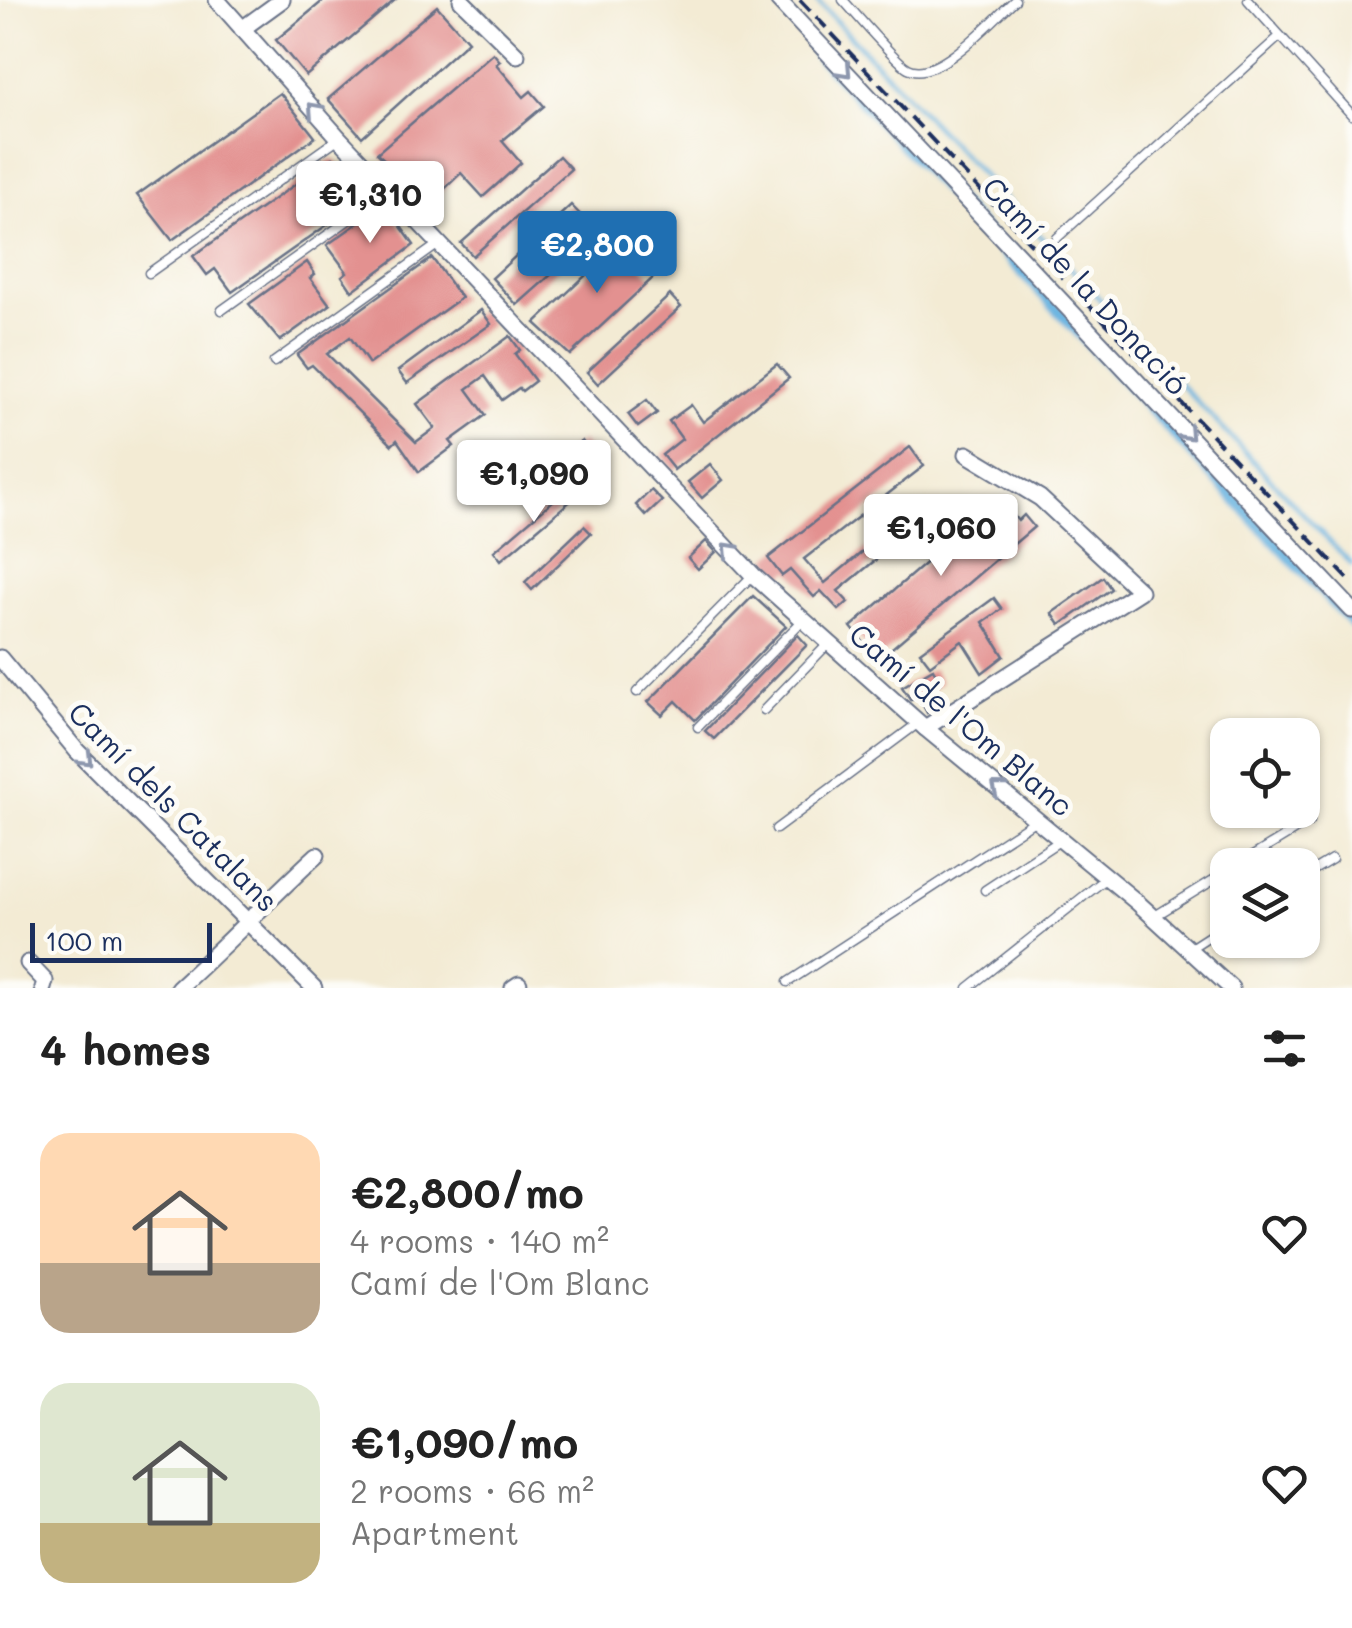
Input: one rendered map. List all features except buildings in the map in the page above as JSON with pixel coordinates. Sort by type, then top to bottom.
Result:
[{"type":"street","name":"Camí de l'Om Blanc","points":[[217,0],[340,138],[753,575],[922,725],[1108,878],[1232,988]]},
{"type":"street","points":[[242,30],[282,0]]},
{"type":"street","points":[[460,0],[518,55]]},
{"type":"street","name":"Camí de la Donació","points":[[778,0],[1352,610]]},
{"type":"street","points":[[922,725],[1140,591],[1040,498],[966,454]]},
{"type":"street","name":"Camí dels Catalans","points":[[0,658],[78,751],[314,988]]},
{"type":"street","points":[[178,988],[238,935],[246,919],[317,855]]},
{"type":"street","points":[[28,964],[46,981],[43,988]]},
{"type":"lane","points":[[844,0],[908,68],[926,71],[948,60],[1015,0]]},
{"type":"lane","points":[[1248,0],[1352,115]]},
{"type":"lane","points":[[1058,238],[1280,36]]},
{"type":"lane","points":[[149,273],[340,138]]},
{"type":"lane","points":[[222,310],[389,190]]},
{"type":"lane","points":[[274,362],[440,243]]},
{"type":"lane","points":[[637,692],[753,575]]},
{"type":"lane","points":[[698,727],[802,621]]},
{"type":"lane","points":[[764,710],[829,643]]},
{"type":"lane","points":[[776,829],[922,725]]},
{"type":"lane","points":[[788,982],[1037,819]]},
{"type":"lane","points":[[1266,848],[1299,828]]},
{"type":"lane","points":[[985,890],[1062,839]]},
{"type":"lane","points":[[1320,866],[1332,858]]},
{"type":"lane","points":[[968,988],[1108,878]]},
{"type":"lane","points":[[1153,917],[1210,883]]},
{"type":"lane","points":[[1188,949],[1210,935]]},
{"type":"waterway","points":[[816,0],[1352,565]]},
{"type":"waterway","points":[[817,53],[1352,623]]},
{"type":"railway","points":[[800,0],[1352,583]]}]
